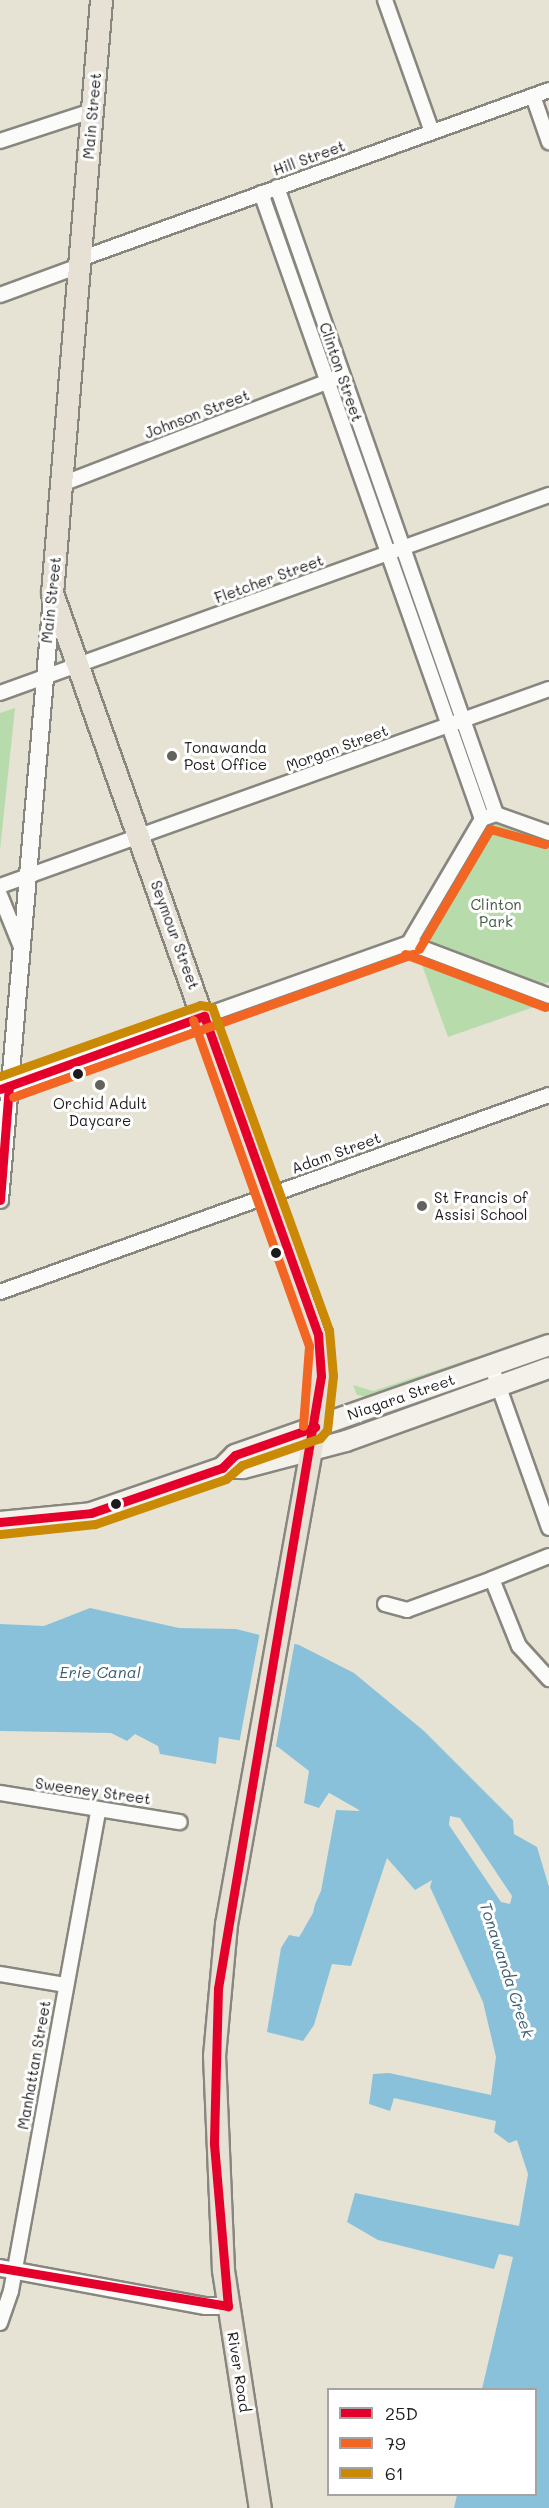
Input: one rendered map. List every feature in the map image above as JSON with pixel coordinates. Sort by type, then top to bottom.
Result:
[{"type":"main road","name":"Main Street","points":[[52,593],[101,0]]},
{"type":"main road","name":"Seymour Street","points":[[52,593],[321,1344],[315,1427],[266,1700]]},
{"type":"main road","name":"Niagara Street","points":[[222,1468],[235,1455],[549,1345]]},
{"type":"main road","name":"Niagara Street","points":[[0,1522],[80,1516],[222,1468],[243,1468],[310,1449],[549,1368]]},
{"type":"main road","name":"River Road","points":[[260,2508],[228,2306],[217,2202],[214,2055],[240,1839],[266,1700]]},
{"type":"street","points":[[385,0],[432,132]]},
{"type":"street","name":"Hill Street","points":[[0,295],[277,187],[549,90]]},
{"type":"street","points":[[532,96],[549,142]]},
{"type":"street","points":[[0,141],[92,111]]},
{"type":"street","name":"Clinton Street","points":[[277,187],[496,814]]},
{"type":"street","name":"Clinton Street","points":[[261,193],[447,726],[482,819]]},
{"type":"street","points":[[293,284],[309,278]]},
{"type":"street","name":"Johnson Street","points":[[62,484],[343,376]]},
{"type":"street","points":[[359,471],[374,465]]},
{"type":"street","name":"Fletcher Street","points":[[0,693],[549,495]]},
{"type":"street","name":"Main Street","points":[[0,1200],[5,1088],[21,947],[52,593]]},
{"type":"street","points":[[417,640],[434,635]]},
{"type":"street","name":"Morgan Street","points":[[0,886],[549,689]]},
{"type":"street","points":[[5,1088],[409,943],[482,819],[496,814],[549,833]]},
{"type":"street","points":[[0,895],[21,947]]},
{"type":"street","points":[[409,943],[548,999]]},
{"type":"street","name":"Adam Street","points":[[0,1292],[549,1095]]},
{"type":"street","points":[[491,1365],[549,1528]]},
{"type":"street","points":[[385,1604],[407,1610],[549,1556]]},
{"type":"street","points":[[492,1579],[519,1646],[549,1679]]},
{"type":"street","name":"Sweeney Street","points":[[0,1793],[98,1811],[180,1822]]},
{"type":"street","name":"Manhattan Street","points":[[0,2323],[7,2269],[98,1811]]},
{"type":"street","points":[[0,1974],[65,1985]]},
{"type":"street","points":[[7,2269],[206,2306],[228,2306]]},
{"type":"green space","points":[[15,708],[0,850],[0,713]]},
{"type":"green space","name":"Clinton Park","points":[[498,823],[549,840],[549,982],[541,985],[433,946],[426,926],[485,828]]},
{"type":"green space","points":[[422,965],[534,1007],[448,1037]]},
{"type":"green space","points":[[476,1357],[469,1365],[375,1398],[357,1395],[353,1385],[373,1391]]},
{"type":"water","name":"Erie Canal","points":[[90,1608],[179,1628],[236,1629],[299,1645],[354,1673],[424,1731],[513,1820],[514,1834],[537,1847],[549,1887],[549,2508],[454,2508],[457,2496],[537,2496],[537,2388],[482,2388],[513,2257],[499,2254],[494,2269],[378,2240],[347,2222],[355,2193],[519,2226],[528,2174],[517,2140],[509,2143],[494,2132],[496,2121],[394,2098],[390,2111],[369,2104],[373,2074],[389,2073],[491,2095],[496,2057],[483,2002],[430,1887],[432,1880],[415,1890],[387,1858],[351,1966],[332,1964],[314,2025],[303,2041],[267,2032],[281,1948],[289,1935],[299,1937],[313,1913],[336,1809],[359,1810],[329,1793],[319,1808],[304,1803],[309,1771],[278,1747],[219,1737],[216,1764],[160,1754],[158,1746],[135,1734],[127,1741],[111,1733],[0,1731],[0,1624],[44,1626]]},
{"type":"pier","points":[[260,1632],[295,1641],[275,1751],[239,1744]]},
{"type":"pier","points":[[329,1793],[360,1811],[336,1810],[321,1891],[300,1937],[318,1889],[334,1808],[348,1807],[330,1797],[319,1808]]},
{"type":"pier","points":[[450,1816],[460,1818],[512,1896],[510,1904],[501,1902],[449,1825]]},
{"type":"transit line","name":"79","points":[[419,949],[490,829],[545,844]]},
{"type":"transit line","name":"79","points":[[405,954],[545,1007]]},
{"type":"transit line","name":"79","points":[[13,1097],[413,954]]},
{"type":"transit line","name":"61","points":[[0,1076],[200,1005],[212,1007],[329,1330],[333,1376],[327,1430],[320,1438],[242,1465],[226,1479],[95,1524],[1,1534]]},
{"type":"transit line","name":"25D","points":[[0,1089],[204,1016],[318,1334],[321,1376],[218,1988],[214,2144],[228,2306],[0,2268]]},
{"type":"transit line","name":"79","points":[[193,1020],[309,1346],[303,1426]]},
{"type":"transit line","name":"25D","points":[[0,1200],[9,1086]]},
{"type":"transit line","name":"25D","points":[[0,1522],[91,1513],[222,1468],[235,1455],[315,1427]]},
{"type":"place","name":"Tonawanda Post Office","points":[[172,756]]},
{"type":"place","name":"Orchid Adult Daycare","points":[[100,1085]]},
{"type":"place","name":"St Francis of Assisi School","points":[[422,1206]]},
{"type":"water label","name":"Tonawanda Creek","points":[[507,1970]]}]
